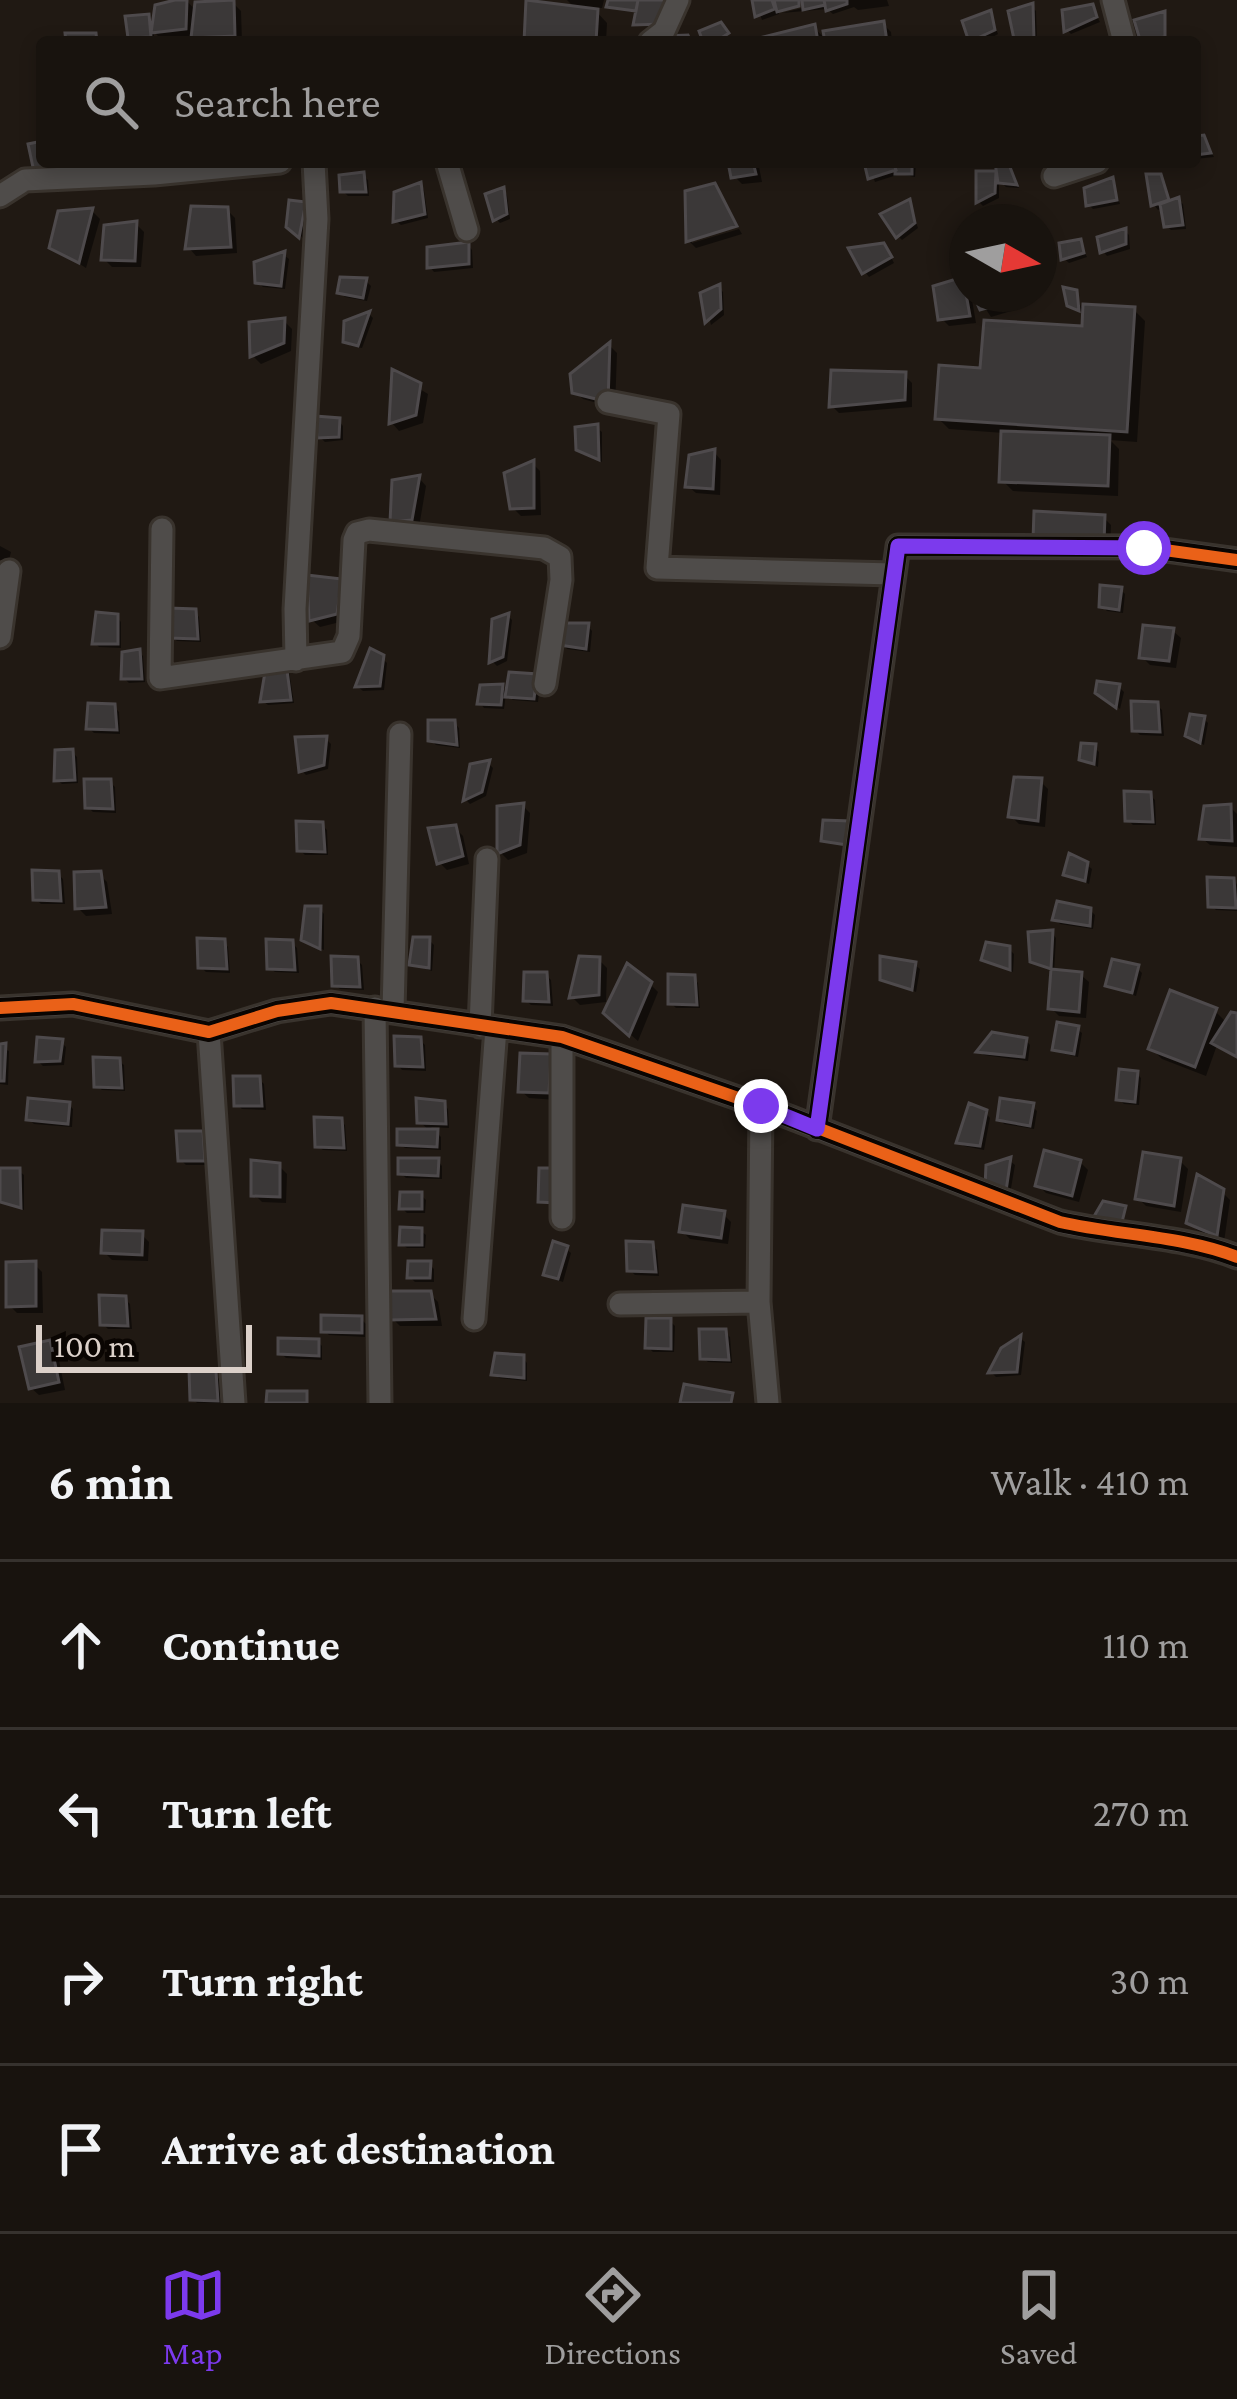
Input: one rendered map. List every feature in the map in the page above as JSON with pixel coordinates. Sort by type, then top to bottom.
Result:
[{"type":"street","points":[[658,36],[678,0]]},
{"type":"street","points":[[1113,0],[1122,36]]},
{"type":"street","points":[[0,196],[25,180],[217,168]]},
{"type":"street","points":[[296,660],[296,587],[315,288],[314,168]]},
{"type":"street","points":[[449,168],[467,230]]},
{"type":"street","points":[[1054,176],[1079,168]]},
{"type":"street","points":[[608,402],[669,414],[657,568],[894,574]]},
{"type":"street","points":[[161,529],[158,677],[171,680],[338,655],[345,649],[354,540],[357,533],[369,530],[544,548],[554,553],[562,567],[545,684]]},
{"type":"street","points":[[817,1129],[898,546],[1144,548],[1237,560]]},
{"type":"street","points":[[0,637],[9,571]]},
{"type":"street","points":[[380,1403],[384,1010],[400,734]]},
{"type":"street","points":[[474,1319],[488,1027],[487,859]]},
{"type":"street","points":[[0,1008],[73,1004],[208,1032],[277,1011],[331,1003],[562,1037],[761,1106],[1060,1222],[1216,1249],[1237,1257]]},
{"type":"street","points":[[208,1032],[234,1403]]},
{"type":"street","points":[[562,1037],[562,1218]]},
{"type":"street","points":[[761,1106],[759,1302],[768,1403]]},
{"type":"street","points":[[620,1304],[759,1302]]},
{"type":"building","points":[[187,0],[186,29],[151,33],[155,5]]},
{"type":"building","points":[[234,0],[235,36],[191,36],[195,2]]},
{"type":"building","points":[[526,0],[598,9],[596,36],[524,36]]},
{"type":"building","points":[[608,0],[638,0],[636,11],[606,7]]},
{"type":"building","points":[[638,0],[671,0],[663,24],[633,25]]},
{"type":"building","points":[[752,0],[772,0],[775,9],[755,17]]},
{"type":"building","points":[[774,0],[799,0],[799,6],[777,12]]},
{"type":"building","points":[[802,0],[824,0],[825,5],[803,10]]},
{"type":"building","points":[[824,0],[847,0],[847,4],[826,11]]},
{"type":"building","points":[[1033,3],[1034,36],[1013,36],[1008,11]]},
{"type":"building","points":[[1093,4],[1097,17],[1064,32],[1062,10]]},
{"type":"building","points":[[991,10],[995,30],[967,36],[962,21]]},
{"type":"building","points":[[1165,11],[1165,36],[1139,36],[1134,20]]},
{"type":"building","points":[[149,14],[151,36],[128,36],[125,16]]},
{"type":"building","points":[[884,21],[886,36],[824,36],[823,31]]},
{"type":"building","points":[[721,22],[729,33],[701,36],[699,31]]},
{"type":"building","points":[[815,24],[817,36],[767,36]]},
{"type":"building","points":[[65,33],[96,36],[65,36]]},
{"type":"building","points":[[1204,135],[1211,153],[1201,154]]},
{"type":"building","points":[[36,142],[36,168],[70,171],[34,172],[28,144]]},
{"type":"building","points":[[729,168],[754,168],[756,174],[731,178]]},
{"type":"building","points":[[865,168],[896,170],[868,179]]},
{"type":"building","points":[[896,168],[912,168],[912,174],[895,174]]},
{"type":"building","points":[[996,168],[1010,168],[1017,185],[998,183]]},
{"type":"building","points":[[976,171],[996,171],[995,193],[976,203]]},
{"type":"building","points":[[364,172],[366,192],[340,192],[339,175]]},
{"type":"building","points":[[1146,174],[1161,174],[1169,200],[1151,206]]},
{"type":"building","points":[[1113,177],[1117,200],[1086,206],[1084,188]]},
{"type":"building","points":[[421,182],[425,214],[393,222],[394,192]]},
{"type":"building","points":[[715,183],[737,226],[686,242],[685,191]]},
{"type":"building","points":[[504,187],[507,214],[493,221],[485,194]]},
{"type":"building","points":[[1179,197],[1183,225],[1164,227],[1160,204]]},
{"type":"building","points":[[910,199],[915,223],[896,238],[880,214]]},
{"type":"building","points":[[289,200],[306,202],[299,238],[286,227]]},
{"type":"building","points":[[191,206],[228,207],[231,247],[185,249]]},
{"type":"building","points":[[93,208],[79,263],[49,248],[58,211]]},
{"type":"building","points":[[137,221],[135,261],[101,260],[104,225]]},
{"type":"building","points":[[1126,228],[1126,244],[1100,253],[1097,237]]},
{"type":"building","points":[[1081,239],[1084,253],[1061,260],[1059,243]]},
{"type":"building","points":[[469,242],[469,264],[427,268],[427,247]]},
{"type":"building","points":[[884,243],[892,257],[862,274],[848,248]]},
{"type":"building","points":[[285,251],[281,286],[255,283],[254,262]]},
{"type":"building","points":[[340,277],[367,278],[363,298],[337,293]]},
{"type":"building","points":[[949,281],[949,312],[969,312],[970,316],[938,320],[933,286]]},
{"type":"building","points":[[720,284],[721,309],[705,323],[700,293]]},
{"type":"building","points":[[1063,287],[1077,290],[1079,311],[1067,306]]},
{"type":"building","points":[[1083,304],[1135,307],[1127,432],[935,419],[939,365],[980,368],[984,320],[1082,326]]},
{"type":"building","points":[[370,311],[358,346],[343,342],[344,321]]},
{"type":"building","points":[[285,318],[284,343],[250,357],[249,322]]},
{"type":"building","points":[[610,342],[608,402],[572,393],[570,374]]},
{"type":"building","points":[[392,369],[421,383],[416,415],[389,424]]},
{"type":"building","points":[[831,370],[906,372],[905,400],[829,407]]},
{"type":"building","points":[[315,416],[340,418],[339,437],[317,438]]},
{"type":"building","points":[[598,424],[599,460],[576,450],[575,427]]},
{"type":"building","points":[[1001,431],[1110,435],[1108,486],[999,482]]},
{"type":"building","points":[[715,449],[713,489],[685,487],[689,455]]},
{"type":"building","points":[[534,460],[534,508],[510,509],[504,473]]},
{"type":"building","points":[[420,475],[412,520],[390,522],[392,480]]},
{"type":"building","points":[[1034,511],[1105,515],[1104,543],[1033,540]]},
{"type":"building","points":[[307,575],[342,579],[337,614],[309,621]]},
{"type":"building","points":[[1100,585],[1122,587],[1119,610],[1099,607]]},
{"type":"building","points":[[168,608],[196,609],[198,639],[169,638]]},
{"type":"building","points":[[96,612],[118,614],[118,644],[92,644]]},
{"type":"building","points":[[509,613],[503,657],[489,663],[492,619]]},
{"type":"building","points":[[562,623],[589,623],[586,649],[559,645]]},
{"type":"building","points":[[1143,625],[1174,628],[1169,661],[1139,658]]},
{"type":"building","points":[[370,648],[384,655],[380,686],[355,687]]},
{"type":"building","points":[[140,649],[142,679],[121,679],[122,652]]},
{"type":"building","points":[[286,663],[291,700],[260,702],[265,672]]},
{"type":"building","points":[[509,672],[537,674],[534,699],[505,697]]},
{"type":"building","points":[[1097,681],[1120,684],[1116,708],[1095,693]]},
{"type":"building","points":[[503,684],[501,705],[477,704],[480,685]]},
{"type":"building","points":[[1131,701],[1158,702],[1160,732],[1132,731]]},
{"type":"building","points":[[88,703],[115,704],[117,730],[86,729]]},
{"type":"building","points":[[1190,714],[1205,716],[1200,743],[1185,736]]},
{"type":"building","points":[[428,720],[455,720],[457,745],[428,741]]},
{"type":"building","points":[[327,736],[324,765],[299,772],[295,737]]},
{"type":"building","points":[[1081,743],[1096,744],[1094,764],[1079,760]]},
{"type":"building","points":[[73,749],[75,780],[54,781],[55,750]]},
{"type":"building","points":[[490,760],[482,792],[463,801],[470,764]]},
{"type":"building","points":[[1014,777],[1042,778],[1038,821],[1008,817]]},
{"type":"building","points":[[84,779],[111,779],[113,809],[85,808]]},
{"type":"building","points":[[1124,791],[1151,792],[1153,822],[1125,821]]},
{"type":"building","points":[[524,803],[520,845],[497,854],[497,806]]},
{"type":"building","points":[[1231,804],[1232,841],[1199,839],[1204,806]]},
{"type":"building","points":[[823,820],[850,821],[847,845],[821,841]]},
{"type":"building","points":[[296,821],[323,822],[325,852],[297,851]]},
{"type":"building","points":[[456,825],[463,856],[437,864],[428,828]]},
{"type":"building","points":[[1069,853],[1088,862],[1085,881],[1063,875]]},
{"type":"building","points":[[32,870],[59,871],[61,901],[33,900]]},
{"type":"building","points":[[101,871],[106,907],[75,909],[74,872]]},
{"type":"building","points":[[1207,877],[1234,878],[1236,908],[1208,907]]},
{"type":"building","points":[[1057,901],[1091,908],[1090,926],[1052,920]]},
{"type":"building","points":[[305,906],[321,906],[320,949],[301,940]]},
{"type":"building","points":[[1053,930],[1051,969],[1030,962],[1028,932]]},
{"type":"building","points":[[413,937],[430,937],[429,968],[409,965]]},
{"type":"building","points":[[197,938],[225,939],[227,969],[198,968]]},
{"type":"building","points":[[266,939],[293,940],[295,970],[267,969]]},
{"type":"building","points":[[986,942],[1010,946],[1010,970],[981,960]]},
{"type":"building","points":[[331,956],[358,957],[360,987],[332,986]]},
{"type":"building","points":[[579,956],[600,957],[599,995],[569,998]]},
{"type":"building","points":[[880,956],[916,962],[912,990],[880,980]]},
{"type":"building","points":[[1112,959],[1139,965],[1132,993],[1105,986]]},
{"type":"building","points":[[627,963],[652,982],[629,1036],[603,1013]]},
{"type":"building","points":[[1051,969],[1082,972],[1079,1012],[1048,1009]]},
{"type":"building","points":[[524,972],[547,972],[549,1002],[523,1001]]},
{"type":"building","points":[[668,974],[695,975],[697,1005],[668,1004]]},
{"type":"building","points":[[1170,990],[1217,1008],[1195,1067],[1148,1049]]},
{"type":"building","points":[[1231,1012],[1237,1013],[1237,1057],[1211,1043]]},
{"type":"building","points":[[1057,1022],[1079,1026],[1074,1054],[1052,1050]]},
{"type":"building","points":[[992,1032],[1027,1038],[1024,1057],[976,1052]]},
{"type":"building","points":[[394,1036],[421,1037],[423,1067],[395,1066]]},
{"type":"building","points":[[37,1037],[63,1039],[60,1061],[35,1062]]},
{"type":"building","points":[[6,1043],[4,1081],[0,1081],[0,1044]]},
{"type":"building","points":[[520,1053],[551,1054],[549,1093],[518,1092]]},
{"type":"building","points":[[93,1057],[120,1058],[122,1088],[94,1087]]},
{"type":"building","points":[[1119,1069],[1138,1071],[1135,1102],[1116,1100]]},
{"type":"building","points":[[233,1076],[260,1076],[262,1106],[234,1106]]},
{"type":"building","points":[[28,1098],[70,1102],[68,1124],[26,1120]]},
{"type":"building","points":[[416,1098],[445,1101],[446,1124],[417,1123]]},
{"type":"building","points":[[1000,1098],[1034,1103],[1030,1126],[997,1120]]},
{"type":"building","points":[[969,1103],[987,1110],[980,1146],[956,1143]]},
{"type":"building","points":[[314,1117],[342,1118],[344,1148],[315,1147]]},
{"type":"building","points":[[397,1129],[438,1129],[437,1147],[397,1145]]},
{"type":"building","points":[[176,1131],[203,1131],[205,1161],[178,1161]]},
{"type":"building","points":[[1044,1150],[1081,1160],[1072,1196],[1035,1186]]},
{"type":"building","points":[[1143,1152],[1181,1158],[1174,1206],[1135,1199]]},
{"type":"building","points":[[1011,1157],[1006,1191],[985,1187],[986,1165]]},
{"type":"building","points":[[398,1158],[439,1158],[438,1176],[398,1174]]},
{"type":"building","points":[[251,1160],[280,1163],[280,1197],[251,1196]]},
{"type":"building","points":[[0,1168],[20,1168],[21,1208],[0,1202]]},
{"type":"building","points":[[539,1168],[559,1168],[558,1203],[538,1202]]},
{"type":"building","points":[[1197,1174],[1224,1189],[1217,1236],[1186,1223]]},
{"type":"building","points":[[400,1192],[422,1192],[422,1209],[399,1209]]},
{"type":"building","points":[[1103,1201],[1126,1206],[1120,1230],[1093,1218]]},
{"type":"building","points":[[683,1205],[725,1211],[721,1238],[679,1232]]},
{"type":"building","points":[[400,1227],[422,1228],[422,1245],[399,1245]]},
{"type":"building","points":[[102,1230],[143,1231],[142,1255],[101,1253]]},
{"type":"building","points":[[553,1241],[568,1246],[558,1279],[543,1275]]},
{"type":"building","points":[[626,1241],[653,1242],[656,1272],[627,1271]]},
{"type":"building","points":[[36,1261],[36,1306],[6,1307],[6,1262]]},
{"type":"building","points":[[408,1261],[431,1261],[430,1278],[407,1278]]},
{"type":"building","points":[[388,1291],[431,1291],[436,1319],[389,1320]]},
{"type":"building","points":[[99,1295],[126,1296],[128,1326],[100,1325]]},
{"type":"building","points":[[321,1315],[362,1316],[362,1333],[321,1332]]},
{"type":"building","points":[[646,1318],[671,1318],[671,1349],[645,1348]]},
{"type":"building","points":[[699,1329],[726,1329],[729,1360],[700,1359]]},
{"type":"building","points":[[1021,1335],[1017,1372],[988,1373],[1001,1348]]},
{"type":"building","points":[[278,1338],[319,1339],[319,1356],[278,1354]]},
{"type":"building","points":[[50,1340],[59,1382],[29,1389],[19,1347]]},
{"type":"building","points":[[495,1353],[524,1355],[524,1378],[491,1375]]},
{"type":"building","points":[[189,1370],[216,1371],[218,1401],[190,1400]]},
{"type":"building","points":[[684,1384],[733,1393],[731,1403],[680,1403]]},
{"type":"building","points":[[267,1391],[307,1391],[307,1403],[266,1403]]},
{"type":"cycle path","points":[[817,1129],[898,546],[1143,547],[1237,560]]},
{"type":"cycle path","points":[[0,1008],[73,1004],[209,1032],[277,1011],[331,1003],[562,1037],[761,1106],[1060,1222],[1195,1244],[1237,1257]]},
{"type":"route","points":[[761,1106],[817,1129],[898,546],[1144,548]]}]
